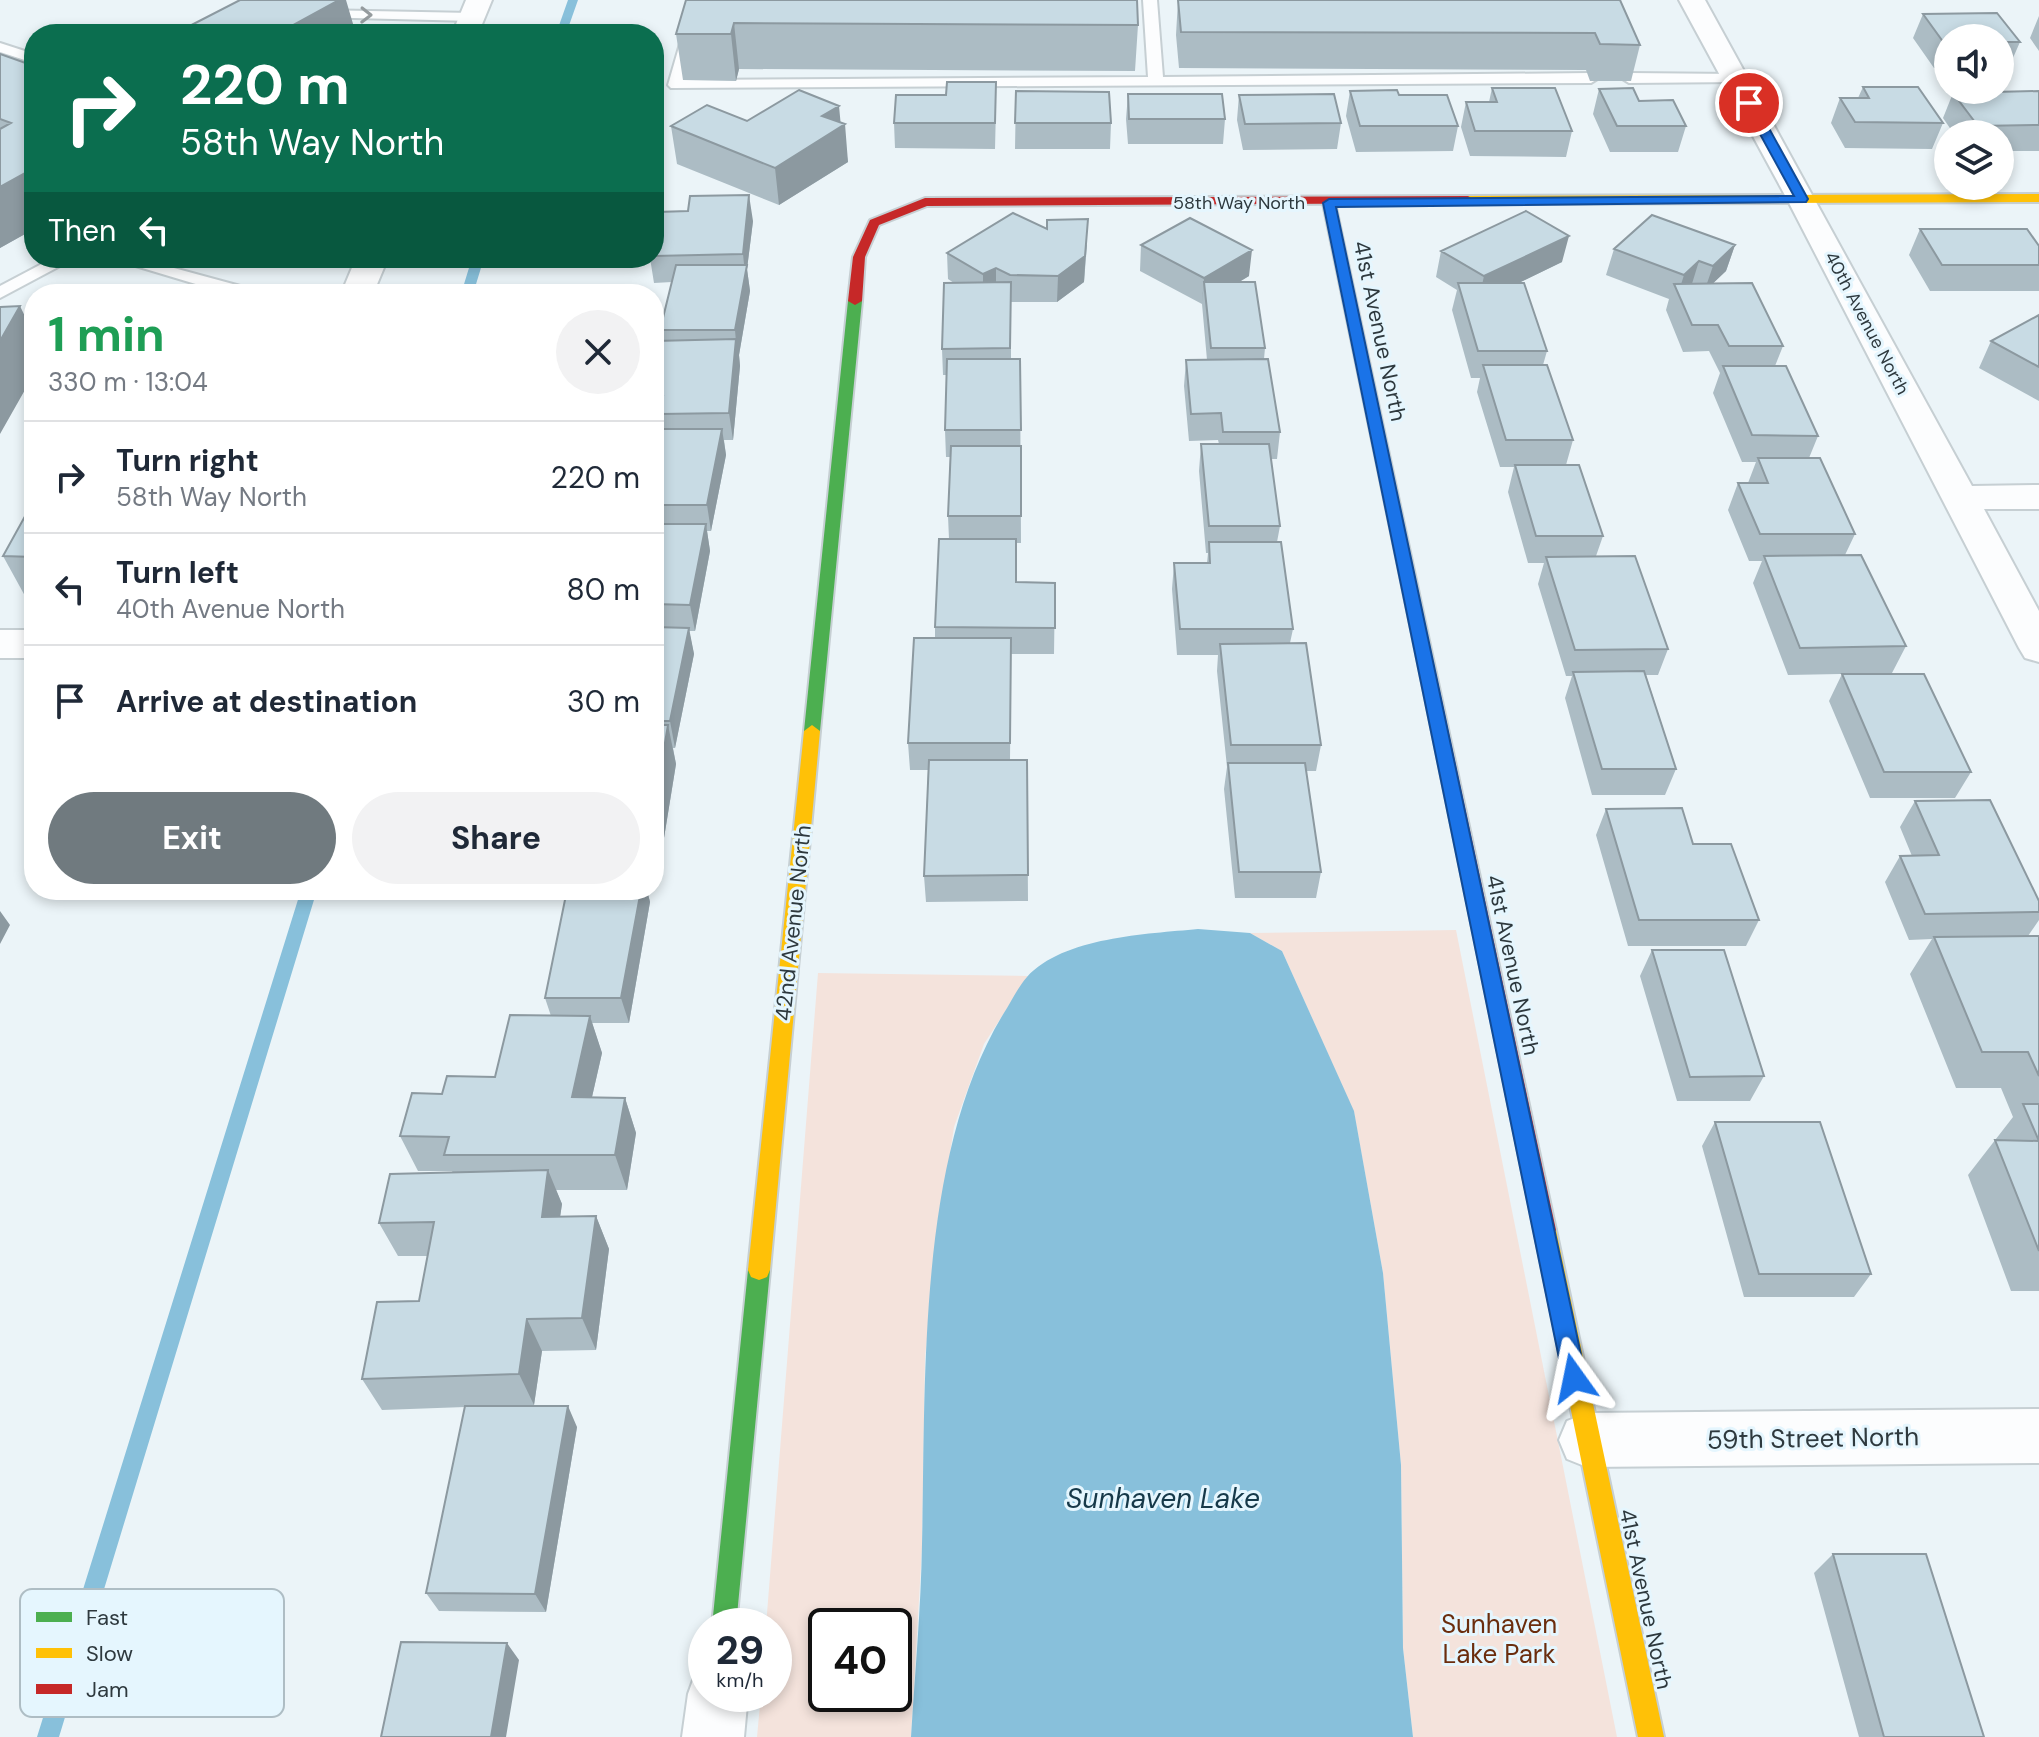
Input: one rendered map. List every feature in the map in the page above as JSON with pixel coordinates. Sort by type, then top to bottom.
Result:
[{"type":"street","name":"40th Avenue North","points":[[1692,0],[1802,199],[2039,648]]},
{"type":"street","name":"58th Way North","points":[[874,223],[925,202],[1329,203],[2039,198]]},
{"type":"street","name":"41st Avenue North","points":[[1329,203],[1651,1737]]},
{"type":"street","name":"42nd Avenue North","points":[[726,1608],[859,257],[874,223]]},
{"type":"street","points":[[1958,498],[2039,497]]},
{"type":"street","points":[[0,644],[24,644]]},
{"type":"street","name":"59th Street North","points":[[1587,1440],[2039,1436]]},
{"type":"street","points":[[713,1737],[716,1712]]},
{"type":"lane","points":[[717,0],[715,9],[693,23],[676,85],[1591,78]]},
{"type":"lane","points":[[1150,0],[1156,81]]},
{"type":"lane","points":[[308,14],[472,17]]},
{"type":"lane","points":[[0,47],[24,55]]},
{"type":"lane","points":[[1629,78],[1735,79]]},
{"type":"lane","points":[[0,293],[47,268]]},
{"type":"lane","points":[[154,268],[213,284]]},
{"type":"green space","name":"Sunhaven Lake Park","points":[[1456,930],[1617,1737],[1413,1737],[1403,1648],[1401,1465],[1383,1273],[1354,1112],[1282,951],[1250,933]]},
{"type":"green space","points":[[818,973],[1028,976],[984,1044],[954,1127],[925,1357],[922,1548],[911,1737],[757,1737],[759,1712],[792,1712],[792,1608],[767,1608]]},
{"type":"water","name":"Sunhaven Lake","points":[[1198,929],[1250,933],[1282,951],[1354,1111],[1383,1273],[1401,1465],[1403,1648],[1413,1737],[911,1737],[920,1592],[924,1411],[932,1268],[941,1197],[956,1129],[977,1065],[1019,988],[1043,964],[1062,953],[1107,940]]},
{"type":"building","points":[[240,0],[339,0],[295,24],[193,24]]},
{"type":"building","points":[[686,0],[1137,0],[1138,25],[734,23],[731,34],[676,34]]},
{"type":"building","points":[[1178,0],[1620,0],[1640,45],[1600,44],[1595,33],[1181,32]]},
{"type":"building","points":[[1997,13],[2006,24],[1934,24],[1934,29],[1923,14]]},
{"type":"building","points":[[0,54],[24,62],[24,174],[0,187],[0,129],[11,123],[0,119]]},
{"type":"building","points":[[947,82],[996,82],[995,123],[894,123],[896,95],[946,95]]},
{"type":"building","points":[[1863,87],[1918,87],[1941,120],[1934,120],[1934,123],[1855,122],[1840,98],[1869,98]]},
{"type":"building","points":[[1492,88],[1555,88],[1572,131],[1475,131],[1466,102],[1497,102]]},
{"type":"building","points":[[1633,88],[1639,101],[1673,100],[1686,126],[1617,126],[1599,89]]},
{"type":"building","points":[[799,90],[839,106],[822,116],[845,124],[775,168],[671,126],[707,105],[747,121]]},
{"type":"building","points":[[1397,90],[1399,95],[1447,95],[1458,126],[1360,126],[1350,91]]},
{"type":"building","points":[[1016,91],[1109,92],[1111,123],[1015,123]]},
{"type":"building","points":[[2039,91],[2039,125],[2014,125],[2014,120],[1973,120],[1961,104],[2014,104],[2014,92]]},
{"type":"building","points":[[1128,94],[1222,94],[1225,119],[1129,119]]},
{"type":"building","points":[[1334,94],[1341,123],[1245,124],[1239,95]]},
{"type":"building","points":[[749,195],[743,254],[664,256],[664,212],[688,211],[690,196]]},
{"type":"building","points":[[1526,211],[1569,236],[1484,276],[1441,251]]},
{"type":"building","points":[[1013,213],[1047,229],[1047,220],[1088,219],[1085,256],[1058,276],[1010,275],[996,268],[983,274],[947,253]]},
{"type":"building","points":[[1652,215],[1735,245],[1713,266],[1699,261],[1684,275],[1614,249]]},
{"type":"building","points":[[1190,218],[1252,250],[1204,278],[1141,245]]},
{"type":"building","points":[[1920,229],[2027,229],[2039,246],[2039,265],[1942,265]]},
{"type":"building","points":[[676,265],[747,265],[735,330],[664,330],[664,314]]},
{"type":"building","points":[[1011,282],[1010,348],[942,349],[944,283]]},
{"type":"building","points":[[1204,282],[1255,282],[1265,348],[1211,348]]},
{"type":"building","points":[[1458,283],[1524,283],[1547,351],[1478,351]]},
{"type":"building","points":[[1752,283],[1783,346],[1729,346],[1718,325],[1692,325],[1674,284]]},
{"type":"building","points":[[20,306],[0,341],[0,307]]},
{"type":"building","points":[[2039,315],[2039,367],[1991,341]]},
{"type":"building","points":[[736,339],[729,413],[664,414],[664,341]]},
{"type":"building","points":[[947,359],[1020,359],[1021,430],[945,430]]},
{"type":"building","points":[[1268,359],[1280,432],[1223,432],[1221,413],[1191,414],[1186,360]]},
{"type":"building","points":[[1483,365],[1547,365],[1573,440],[1506,440]]},
{"type":"building","points":[[1723,366],[1786,366],[1818,436],[1752,435]]},
{"type":"building","points":[[664,429],[722,429],[707,505],[664,505]]},
{"type":"building","points":[[1201,444],[1269,444],[1280,526],[1209,526]]},
{"type":"building","points":[[951,446],[1021,446],[1021,516],[948,516]]},
{"type":"building","points":[[1758,458],[1820,458],[1855,534],[1760,534],[1738,483],[1768,483]]},
{"type":"building","points":[[1515,465],[1579,465],[1603,536],[1536,536]]},
{"type":"building","points":[[24,518],[24,557],[3,556]]},
{"type":"building","points":[[664,524],[706,524],[690,605],[664,604]]},
{"type":"building","points":[[939,539],[1016,539],[1016,582],[1055,583],[1055,628],[935,627]]},
{"type":"building","points":[[1209,542],[1281,542],[1293,629],[1180,629],[1174,563],[1210,563]]},
{"type":"building","points":[[1861,555],[1906,646],[1800,648],[1764,556]]},
{"type":"building","points":[[1635,556],[1668,649],[1575,650],[1546,557]]},
{"type":"building","points":[[664,627],[689,628],[670,721],[664,721]]},
{"type":"building","points":[[914,638],[1011,638],[1010,743],[908,743]]},
{"type":"building","points":[[1306,643],[1321,745],[1231,745],[1220,644]]},
{"type":"building","points":[[1644,671],[1676,769],[1602,769],[1573,672]]},
{"type":"building","points":[[1842,674],[1924,674],[1971,772],[1884,772]]},
{"type":"building","points":[[664,725],[668,725],[664,749]]},
{"type":"building","points":[[929,760],[1027,760],[1028,875],[924,876]]},
{"type":"building","points":[[1228,763],[1305,763],[1321,872],[1239,872]]},
{"type":"building","points":[[1990,800],[2039,901],[2039,912],[1925,914],[1900,856],[1939,855],[1915,801]]},
{"type":"building","points":[[1682,808],[1693,844],[1731,844],[1759,920],[1639,920],[1606,809]]},
{"type":"building","points":[[565,900],[639,900],[621,998],[545,998]]},
{"type":"building","points":[[2039,936],[2039,1076],[2028,1052],[1982,1052],[1934,937]]},
{"type":"building","points":[[1652,950],[1724,950],[1764,1076],[1690,1077]]},
{"type":"building","points":[[510,1015],[590,1016],[572,1097],[625,1098],[615,1155],[444,1155],[449,1137],[400,1136],[412,1093],[442,1094],[447,1076],[495,1077]]},
{"type":"building","points":[[2023,1104],[2039,1104],[2039,1141]]},
{"type":"building","points":[[1715,1122],[1820,1122],[1871,1274],[1759,1274]]},
{"type":"building","points":[[1995,1140],[2039,1141],[2039,1251]]},
{"type":"building","points":[[548,1170],[542,1217],[596,1216],[582,1318],[527,1319],[519,1374],[362,1379],[377,1302],[419,1301],[434,1222],[379,1223],[390,1174]]},
{"type":"building","points":[[465,1406],[568,1406],[535,1594],[426,1593]]},
{"type":"building","points":[[1833,1554],[1926,1554],[1984,1737],[1884,1737]]},
{"type":"building","points":[[401,1642],[507,1643],[491,1737],[381,1737]]},
{"type":"waterway","points":[[565,24],[573,0]]},
{"type":"waterway","points":[[470,284],[475,268]]},
{"type":"waterway","points":[[94,1589],[306,900]]},
{"type":"waterway","points":[[48,1737],[54,1717]]},
{"type":"traffic: fast","points":[[812,731],[855,301]]},
{"type":"traffic: fast","points":[[726,1608],[759,1270]]},
{"type":"traffic: slow","points":[[1468,200],[2039,198]]},
{"type":"traffic: slow","points":[[1329,203],[1428,673]]},
{"type":"traffic: slow","points":[[759,1270],[812,731]]},
{"type":"traffic: slow","points":[[1545,1230],[1651,1737]]},
{"type":"traffic: jam","points":[[855,301],[859,257],[874,223],[925,202],[1468,200]]},
{"type":"traffic: jam","points":[[1428,673],[1545,1230]]},
{"type":"route","points":[[1574,1378],[1329,203],[1802,199],[1749,103]]}]
